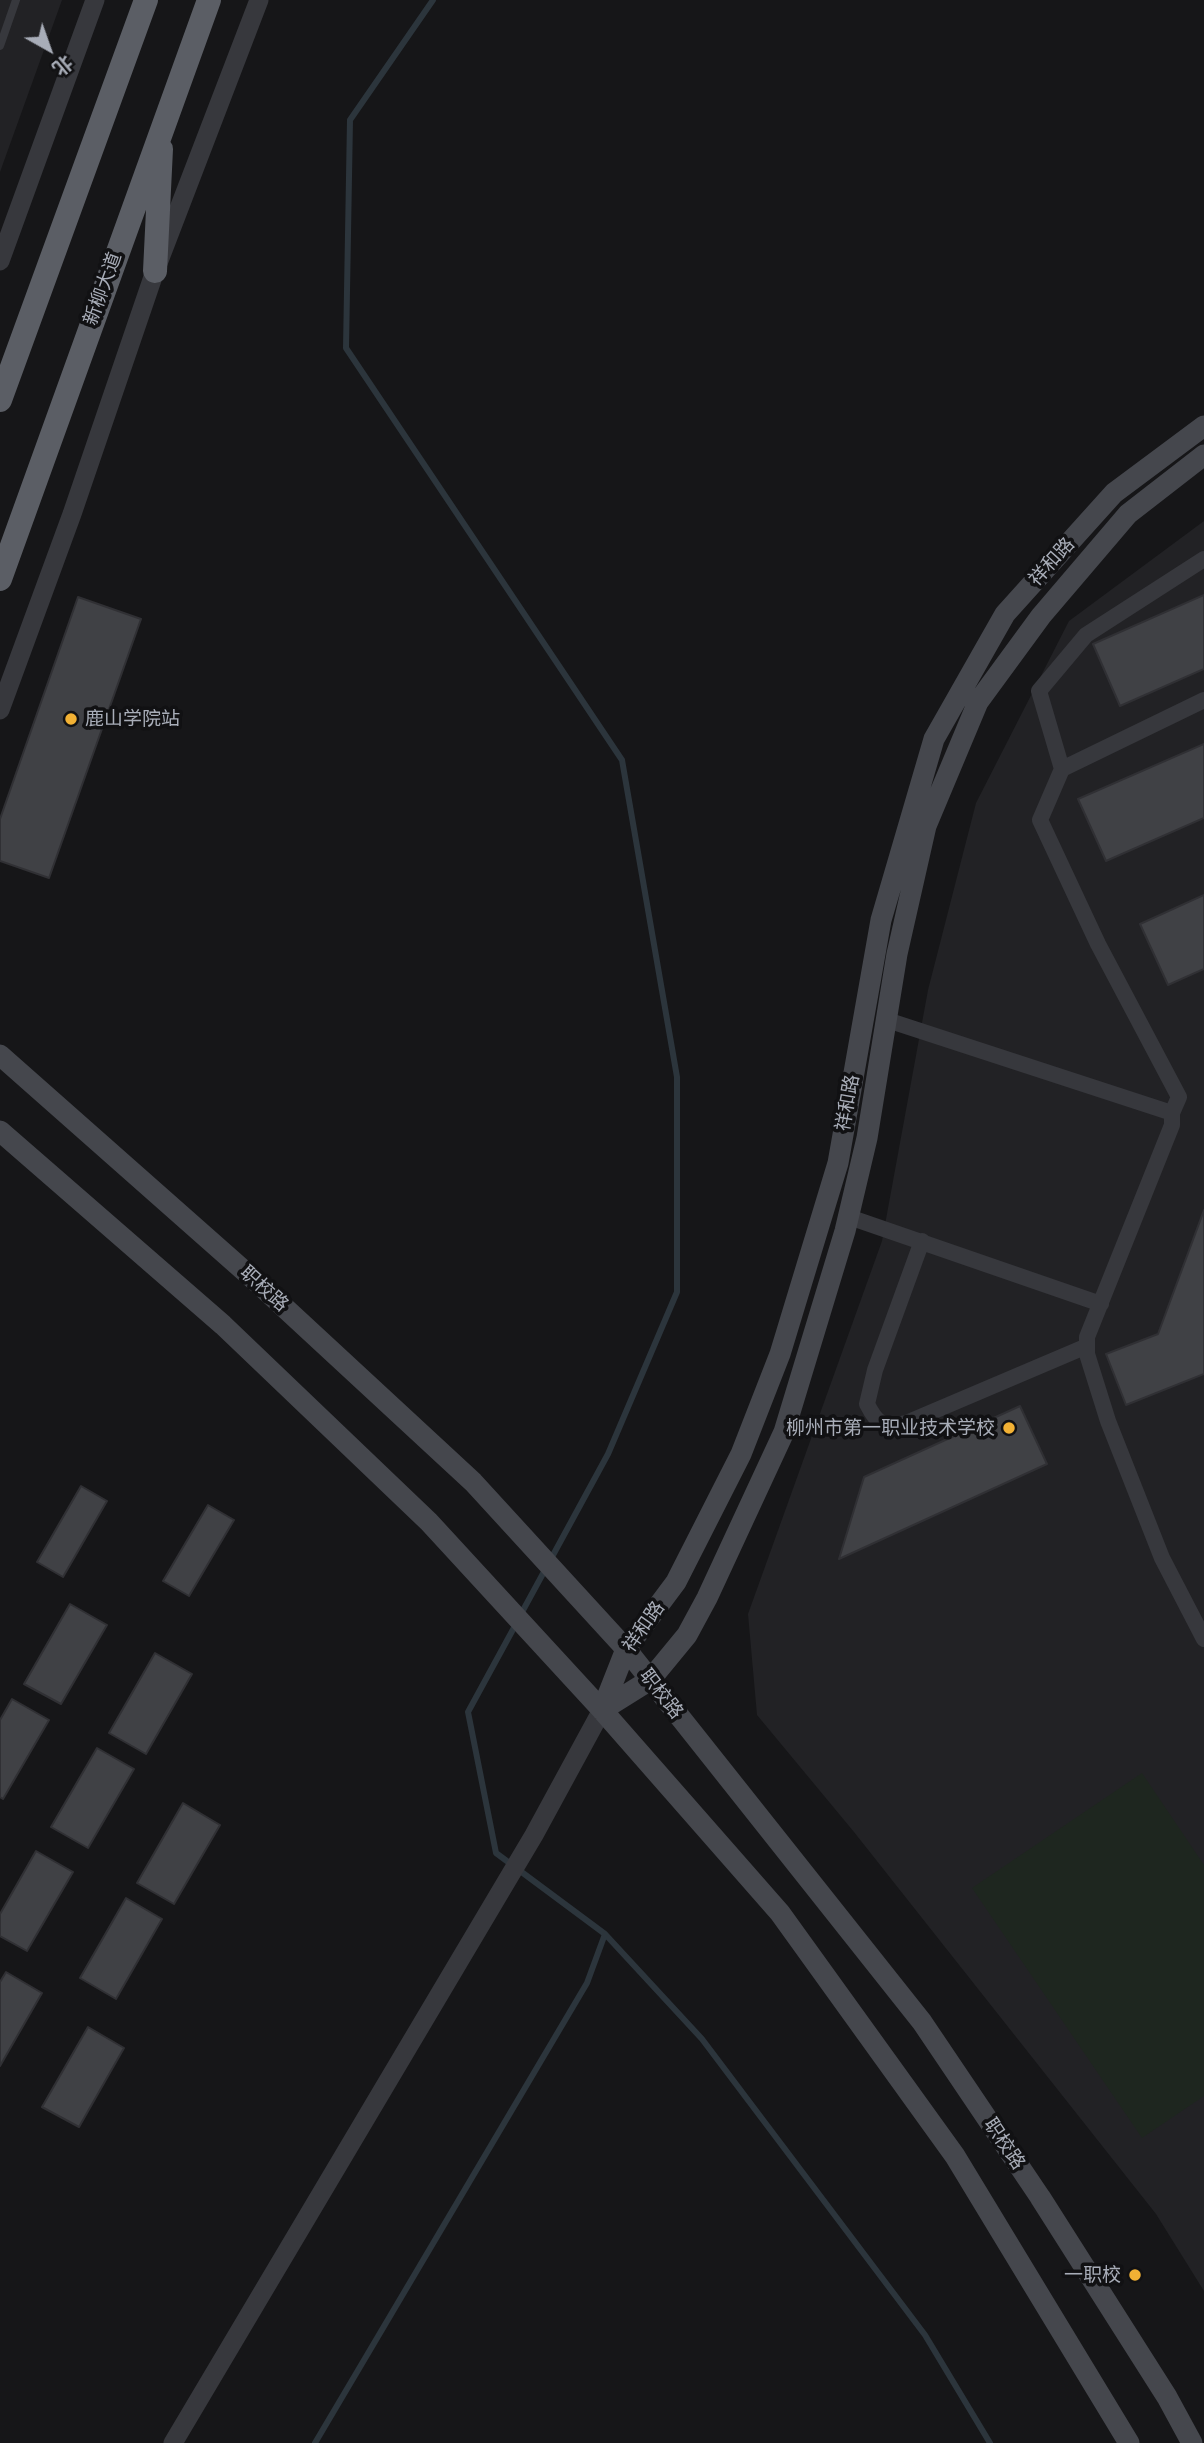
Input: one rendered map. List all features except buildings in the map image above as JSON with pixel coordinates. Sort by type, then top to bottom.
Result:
[{"type":"highway","points":[[2,390],[146,0]]},
{"type":"highway","name":"新柳大道","points":[[0,579],[162,124],[209,0]]},
{"type":"highway","points":[[155,271],[162,124]]},
{"type":"main road","name":"祥和路","points":[[602,1710],[626,1649],[676,1582],[741,1454],[780,1354],[838,1163],[881,920],[934,739],[1005,614],[1114,493],[1204,425]]},
{"type":"main road","name":"祥和路","points":[[602,1710],[650,1680],[687,1635],[708,1598],[784,1432],[849,1217],[867,1138],[897,954],[926,826],[978,702],[1041,617],[1128,514],[1204,455]]},
{"type":"main road","name":"职校路","points":[[0,1055],[259,1284],[472,1482],[626,1649],[922,2022],[1048,2209],[1167,2397],[1192,2443]]},
{"type":"main road","points":[[0,1131],[223,1325],[429,1522],[602,1710],[780,1913],[955,2156],[1129,2443]]},
{"type":"street","points":[[0,261],[94,0]]},
{"type":"street","points":[[0,710],[155,271],[259,0]]},
{"type":"street","points":[[1204,559],[1086,635],[1039,691],[1062,769],[1040,820],[1098,944],[1179,1097],[1172,1113],[1172,1125],[1087,1337],[1087,1354],[1108,1421],[1162,1558],[1204,1639]]},
{"type":"street","points":[[1062,769],[1204,700]]},
{"type":"street","points":[[887,1020],[1172,1113]]},
{"type":"street","points":[[849,1217],[1101,1304]]},
{"type":"street","points":[[922,1241],[875,1370],[867,1404],[875,1420],[889,1426],[906,1423],[1087,1346]]},
{"type":"street","points":[[173,2443],[534,1835],[602,1710]]},
{"type":"lane","points":[[0,46],[16,0]]},
{"type":"shaded area","points":[[0,0],[62,0],[0,172]]},
{"type":"shaded area","name":"柳州市第一职业技术学校","points":[[1204,521],[1204,2291],[1156,2214],[854,1832],[757,1715],[748,1614],[882,1241],[928,990],[976,803],[1069,621]]},
{"type":"shaded area","points":[[1142,1773],[1204,1865],[1204,2096],[1142,2138],[972,1888]]},
{"type":"waterway","points":[[433,0],[350,120],[346,348],[622,760],[677,1077],[677,1292],[608,1454],[521,1614]]},
{"type":"waterway","points":[[516,1624],[468,1712],[496,1853],[605,1934],[702,2039],[925,2335],[990,2443]]},
{"type":"waterway","points":[[315,2443],[587,1983],[605,1934]]},
{"type":"place","name":"鹿山学院站","points":[[71,719]]},
{"type":"place","name":"柳州市第一职业技术学校","points":[[1009,1428]]},
{"type":"place","name":"一职校","points":[[1135,2275]]}]
